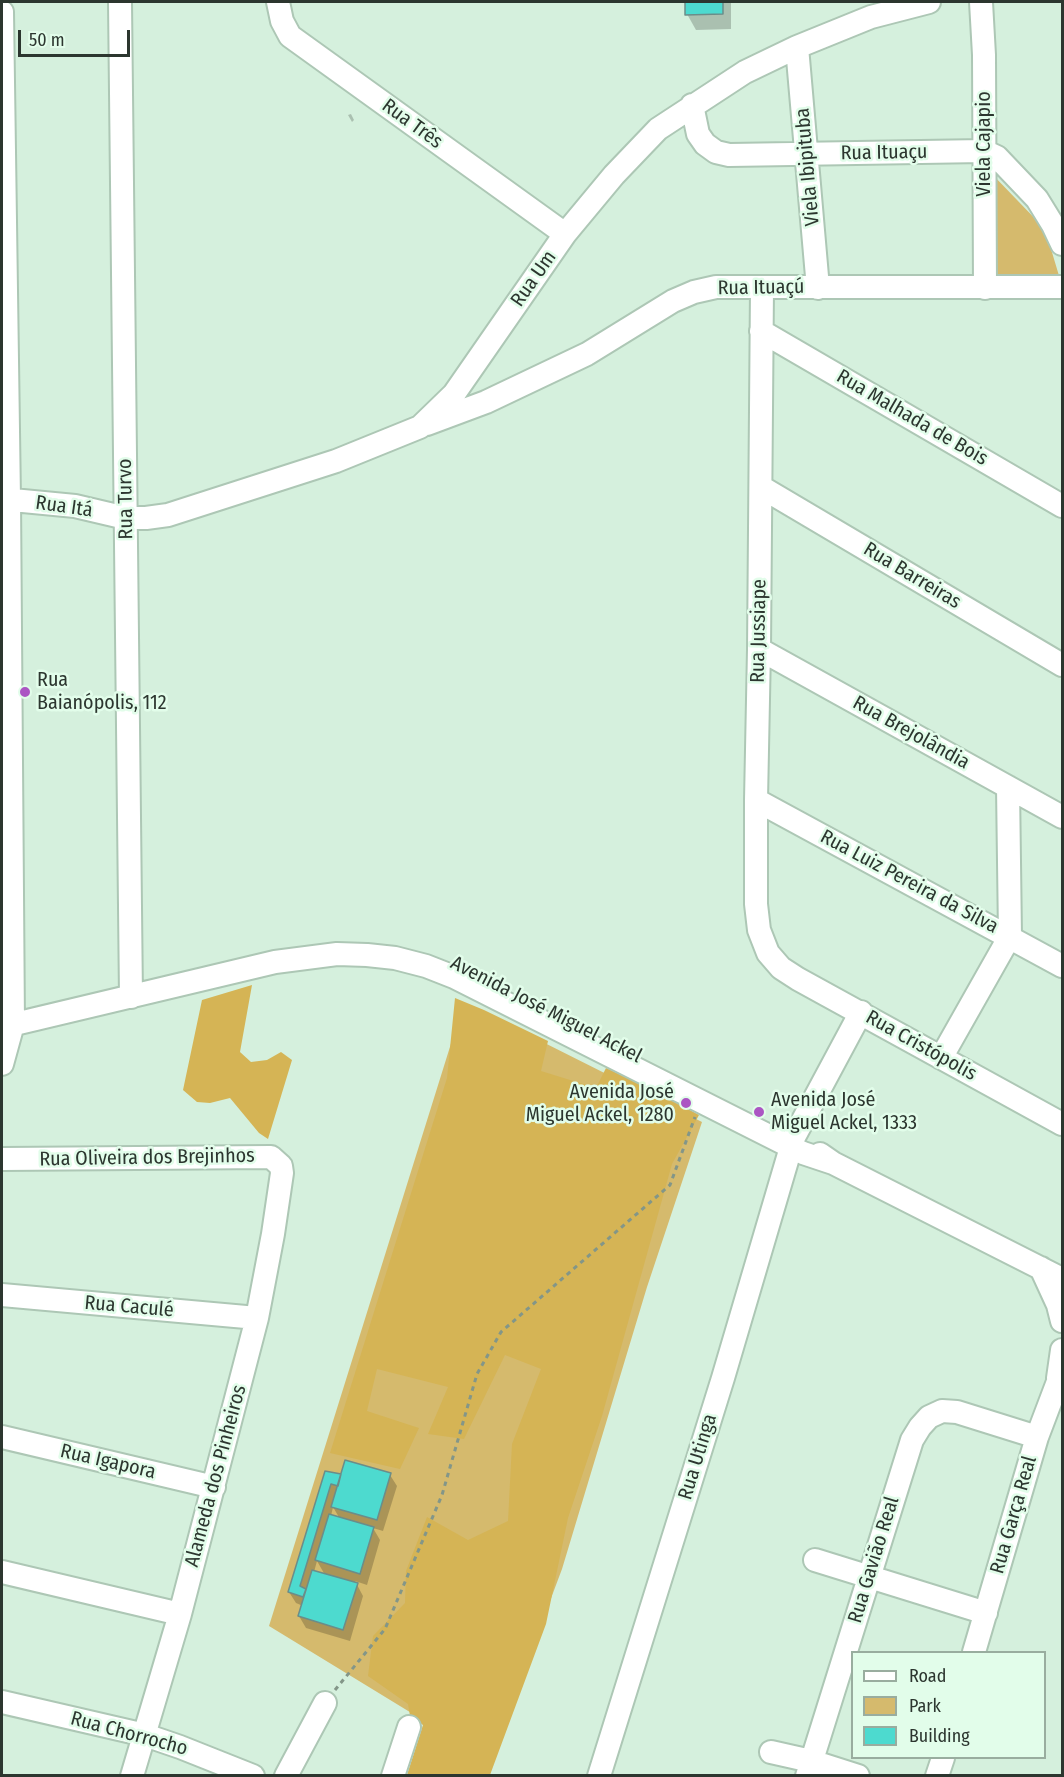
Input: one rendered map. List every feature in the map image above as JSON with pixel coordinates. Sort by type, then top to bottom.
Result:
[{"type":"street","name":"Rua Turvo","points":[[120,2],[131,996]]},
{"type":"street","name":"Rua Três","points":[[278,2],[282,21],[290,36],[565,234]]},
{"type":"street","name":"Rua Um","points":[[126,518],[146,518],[168,514],[336,461],[420,427],[454,394],[565,234],[614,175],[658,129],[745,72],[797,47],[871,18],[929,2]]},
{"type":"street","name":"Viela Cajapio","points":[[981,2],[984,55],[985,288]]},
{"type":"street","points":[[2,12],[7,1026],[2,1064]]},
{"type":"street","name":"Viela Ibipituba","points":[[797,47],[818,288]]},
{"type":"street","name":"Rua Ituaçu","points":[[692,105],[698,134],[705,144],[716,152],[729,155],[984,152]]},
{"type":"street","points":[[984,152],[997,158],[1037,199],[1062,244]]},
{"type":"street","name":"Rua Ituaçú","points":[[420,427],[478,405],[587,354],[673,301],[694,292],[716,287],[1062,287]]},
{"type":"street","name":"Rua Jussiape","points":[[762,288],[756,800],[757,912],[759,930],[768,953],[781,968]]},
{"type":"street","name":"Rua Malhada de Bois","points":[[761,331],[1062,506]]},
{"type":"street","points":[[462,382],[463,393],[467,399],[478,405]]},
{"type":"street","name":"Rua Barreiras","points":[[761,488],[1062,665]]},
{"type":"street","name":"Rua Itá","points":[[5,499],[75,506],[126,518]]},
{"type":"street","name":"Rua Brejolândia","points":[[759,649],[1062,817]]},
{"type":"street","points":[[941,1058],[1010,936],[1008,787]]},
{"type":"street","name":"Rua Luiz Pereira da Silva","points":[[756,800],[1062,966]]},
{"type":"street","name":"Avenida José Miguel Ackel","points":[[275,962],[311,948],[349,942],[391,943],[430,952],[461,966],[793,1142],[818,1160],[833,1163],[1062,1280]]},
{"type":"street","name":"Avenida José Miguel Ackel","points":[[7,1026],[275,962],[337,954],[395,958],[426,966],[492,995],[701,1101],[793,1142]]},
{"type":"street","name":"Rua Cristópolis","points":[[781,968],[1062,1124]]},
{"type":"street","name":"Rua Utinga","points":[[599,1776],[793,1142],[861,1012]]},
{"type":"street","name":"Rua Oliveira dos Brejinhos","points":[[2,1159],[271,1157],[281,1166],[282,1173]]},
{"type":"street","name":"Alameda dos Pinheiros","points":[[132,1776],[180,1614],[257,1318],[282,1173]]},
{"type":"street","points":[[1041,1268],[1058,1305],[1062,1321]]},
{"type":"street","name":"Rua Caculé","points":[[2,1295],[257,1318]]},
{"type":"street","name":"Rua Garça Real","points":[[975,1651],[1037,1437],[1060,1375],[1062,1350]]},
{"type":"street","name":"Rua Gavião Real","points":[[809,1768],[912,1440],[920,1427],[929,1417],[942,1411],[957,1412],[1037,1437]]},
{"type":"street","name":"Rua Igapora","points":[[2,1437],[213,1487]]},
{"type":"street","points":[[814,1560],[986,1613]]},
{"type":"street","points":[[2,1572],[180,1614]]},
{"type":"street","name":"Rua Chorrocho","points":[[2,1702],[145,1735],[253,1776]]},
{"type":"street","points":[[286,1776],[324,1703]]},
{"type":"street","points":[[393,1776],[409,1726]]},
{"type":"street","points":[[771,1752],[809,1768],[858,1776]]},
{"type":"street","points":[[937,1776],[943,1759]]},
{"type":"path","points":[[324,1703],[385,1629],[442,1495],[477,1374],[501,1332],[670,1185],[701,1101]]},
{"type":"green space","points":[[991,173],[1045,229],[1060,279],[995,278]]},
{"type":"green space","points":[[467,1004],[702,1122],[647,1287],[562,1569],[490,1761],[269,1626],[459,1018]]},
{"type":"shaded area","points":[[252,985],[240,1052],[251,1062],[267,1060],[281,1052],[292,1060],[268,1139],[259,1133],[230,1098],[210,1103],[197,1102],[183,1090],[202,1000]]},
{"type":"shaded area","points":[[455,998],[548,1041],[541,1071],[596,1088],[606,1068],[650,1088],[699,1115],[672,1164],[602,1416],[568,1518],[546,1624],[490,1775],[407,1775],[423,1725],[410,1716],[408,1704],[368,1676],[373,1636],[405,1603],[406,1571],[427,1517],[468,1540],[508,1521],[512,1444],[541,1369],[505,1355],[464,1439],[428,1434],[448,1387],[377,1369],[367,1411],[419,1428],[400,1469],[330,1453],[447,1078]]},
{"type":"building","points":[[685,2],[723,2],[723,14],[685,15]]},
{"type":"building","points":[[345,1460],[391,1473],[377,1520],[331,1507]]},
{"type":"building","points":[[325,1471],[341,1474],[338,1486],[331,1484],[300,1586],[306,1589],[303,1597],[288,1592]]},
{"type":"building","points":[[329,1514],[374,1527],[360,1574],[315,1560]]},
{"type":"building","points":[[312,1570],[358,1583],[343,1630],[298,1616]]},
{"type":"place","name":"Rua Baianópolis, 112","points":[[25,692]]},
{"type":"place","name":"Avenida José Miguel Ackel, 1280","points":[[686,1103]]},
{"type":"place","name":"Avenida José Miguel Ackel, 1333","points":[[759,1112]]}]
